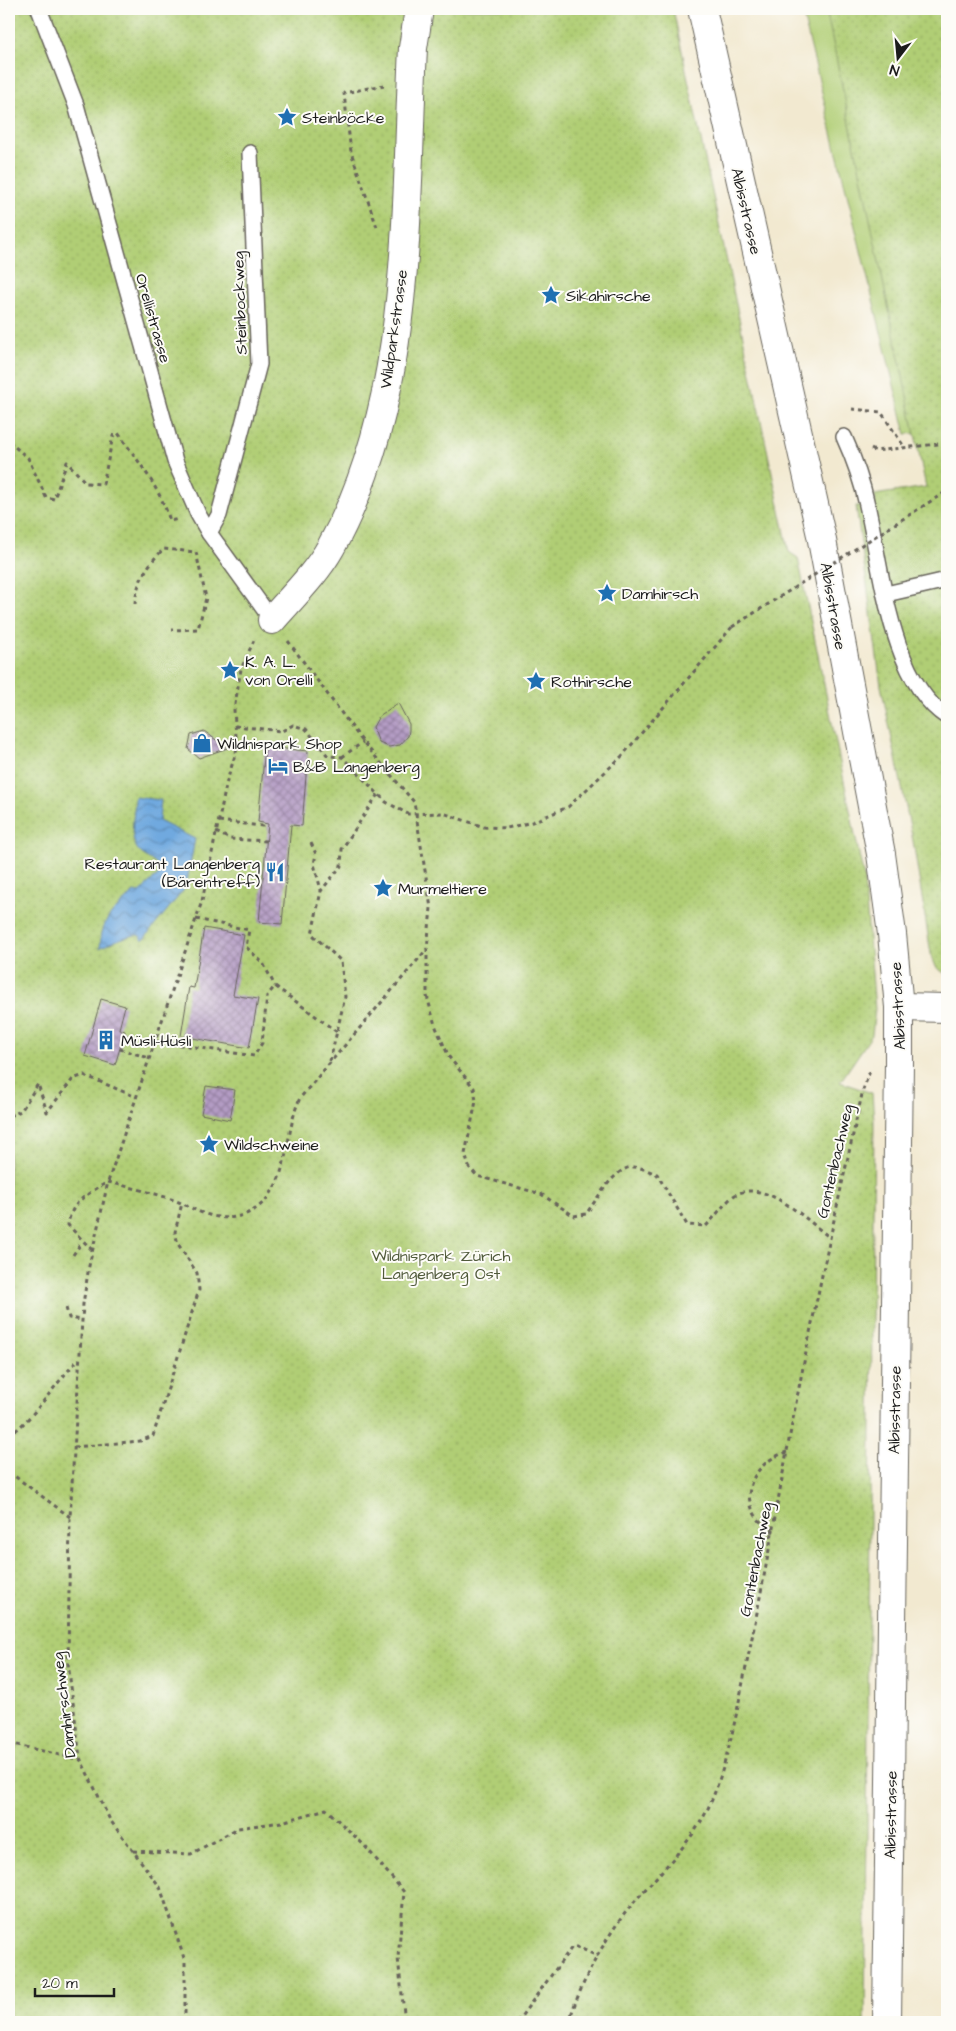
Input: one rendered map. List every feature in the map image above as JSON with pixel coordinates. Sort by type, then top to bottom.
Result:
[{"type":"main road","name":"Wildparkstrasse","points":[[272,620],[307,580],[331,548],[356,494],[373,441],[389,378],[400,306],[411,79],[419,9]]},
{"type":"main road","name":"Albisstrasse","points":[[702,9],[821,536],[881,854],[892,934],[899,1007],[887,2022]]},
{"type":"main road","points":[[899,1007],[947,1008]]},
{"type":"lane","name":"Orellistrasse","points":[[39,9],[76,105],[176,461],[198,514],[209,533],[272,620]]},
{"type":"lane","name":"Steinbockweg","points":[[209,533],[219,515],[259,364],[250,153]]},
{"type":"lane","points":[[844,437],[859,473],[898,649],[912,680],[937,711],[947,717]]},
{"type":"lane","points":[[886,594],[947,580]]},
{"type":"path","points":[[380,237],[352,152],[344,94],[411,79]]},
{"type":"path","points":[[852,409],[881,412],[905,448]]},
{"type":"path","points":[[9,442],[28,458],[46,498],[54,499],[68,462],[86,483],[103,484],[113,436],[118,433],[142,466],[164,503],[170,521],[198,514]]},
{"type":"path","points":[[844,437],[875,451],[947,443]]},
{"type":"path","points":[[342,756],[386,802],[408,814],[443,813],[484,827],[507,828],[532,822],[568,807],[622,756],[732,627],[947,491]]},
{"type":"path","points":[[135,604],[135,590],[153,559],[164,549],[196,552],[206,598],[198,629],[172,630]]},
{"type":"path","points":[[272,620],[363,742],[414,802],[431,908],[426,949],[427,996],[435,1025],[450,1057],[474,1088],[476,1101],[465,1154],[469,1167],[477,1176],[541,1194],[574,1216],[586,1214],[608,1182],[619,1172],[633,1166],[657,1174],[687,1226],[706,1226],[734,1196],[757,1190],[783,1202],[829,1237]]},
{"type":"path","name":"Damhirschweg","points":[[185,2022],[185,1961],[160,1886],[110,1820],[81,1760],[68,1663],[70,1517],[79,1359],[82,1320],[92,1250],[108,1182],[196,919],[237,749],[234,710],[241,669],[255,638],[272,620]]},
{"type":"path","points":[[235,726],[282,731],[293,725],[306,729],[328,756],[342,756],[363,742]]},
{"type":"path","points":[[321,891],[341,866],[342,848],[378,794]]},
{"type":"path","points":[[219,821],[262,826],[262,823]]},
{"type":"path","points":[[216,832],[230,839],[266,842]]},
{"type":"path","points":[[311,843],[316,854],[314,864],[321,891],[312,934],[341,961],[345,997],[330,1062]]},
{"type":"path","points":[[196,919],[249,930],[246,948],[263,963],[275,986],[336,1032]]},
{"type":"path","points":[[92,1250],[68,1225],[69,1214],[78,1200],[108,1182],[182,1202],[208,1215],[224,1218],[237,1217],[254,1211],[264,1204],[280,1174],[293,1113],[300,1098],[426,949]]},
{"type":"path","points":[[155,1041],[254,1056],[262,1043],[267,996],[275,986]]},
{"type":"path","points":[[120,1049],[149,1058]]},
{"type":"path","name":"Gontenbachweg","points":[[569,2022],[598,1956],[625,1913],[684,1847],[701,1823],[713,1797],[732,1735],[774,1532],[787,1452],[829,1237],[868,1071],[876,1063]]},
{"type":"path","points":[[9,1116],[21,1111],[38,1084],[47,1112],[73,1078],[84,1075],[136,1097]]},
{"type":"path","points":[[74,1447],[140,1441],[153,1436],[199,1290],[197,1273],[178,1244],[175,1232],[182,1202]]},
{"type":"path","points":[[72,1256],[82,1241]]},
{"type":"path","points":[[66,1308],[69,1318],[82,1320]]},
{"type":"path","points":[[9,1436],[42,1404],[64,1374],[79,1359]]},
{"type":"path","points":[[774,1532],[758,1520],[748,1496],[754,1474],[759,1468],[776,1456],[787,1452]]},
{"type":"path","points":[[9,1472],[70,1517]]},
{"type":"path","points":[[9,1743],[81,1760]]},
{"type":"path","points":[[133,1851],[191,1854],[238,1828],[282,1822],[326,1809],[364,1845],[404,1892],[398,1958],[405,2022]]},
{"type":"path","points":[[517,2022],[572,1948],[577,1947],[598,1956]]},
{"type":"green space","name":"Wildnispark Zürich Langenberg Ost","points":[[9,9],[673,9],[789,552],[798,558],[864,878],[875,1009],[872,1035],[840,1082],[872,1093],[874,1121],[865,2022],[9,2022]]},
{"type":"green space","points":[[820,9],[947,9],[947,431],[906,434],[803,15]]},
{"type":"green space","points":[[826,9],[947,9],[947,975],[936,967],[931,954],[913,841],[881,686],[856,506],[876,502],[874,495],[926,487]]},
{"type":"water","points":[[135,797],[161,800],[159,821],[195,839],[186,887],[143,940],[139,935],[130,936],[100,948],[103,929],[110,916],[134,892],[139,893],[142,891],[157,877],[161,870],[136,847],[133,834]]},
{"type":"building","points":[[398,703],[409,724],[408,736],[400,745],[389,747],[379,743],[373,727],[379,716]]},
{"type":"building","name":"Wildnispark Shop","points":[[204,731],[227,748],[199,758],[188,749],[191,735]]},
{"type":"building","points":[[265,747],[308,751],[302,826],[291,825],[282,924],[259,922],[268,824],[258,822]]},
{"type":"building","points":[[204,928],[244,935],[233,995],[258,999],[249,1048],[181,1036],[189,987],[194,988]]},
{"type":"building","name":"Müsli-Hüsli","points":[[101,999],[125,1006],[119,1029],[125,1031],[115,1065],[85,1056]]},
{"type":"building","points":[[206,1086],[235,1090],[230,1120],[201,1114]]},
{"type":"place","name":"Steinböcke","points":[[287,117]]},
{"type":"place","name":"Sikahirsche","points":[[551,295]]},
{"type":"place","name":"Damhirsch","points":[[607,593]]},
{"type":"place","name":"K. A. L. von Orelli","points":[[230,670]]},
{"type":"place","name":"Rothirsche","points":[[536,681]]},
{"type":"place","name":"Wildnispark Shop","points":[[202,743]]},
{"type":"place","name":"B&B Langenberg","points":[[278,766]]},
{"type":"place","name":"Restaurant Langenberg (Bärentreff)","points":[[275,872]]},
{"type":"place","name":"Murmeltiere","points":[[383,888]]},
{"type":"place","name":"Müsli-Hüsli","points":[[106,1040]]},
{"type":"place","name":"Wildschweine","points":[[209,1144]]}]
